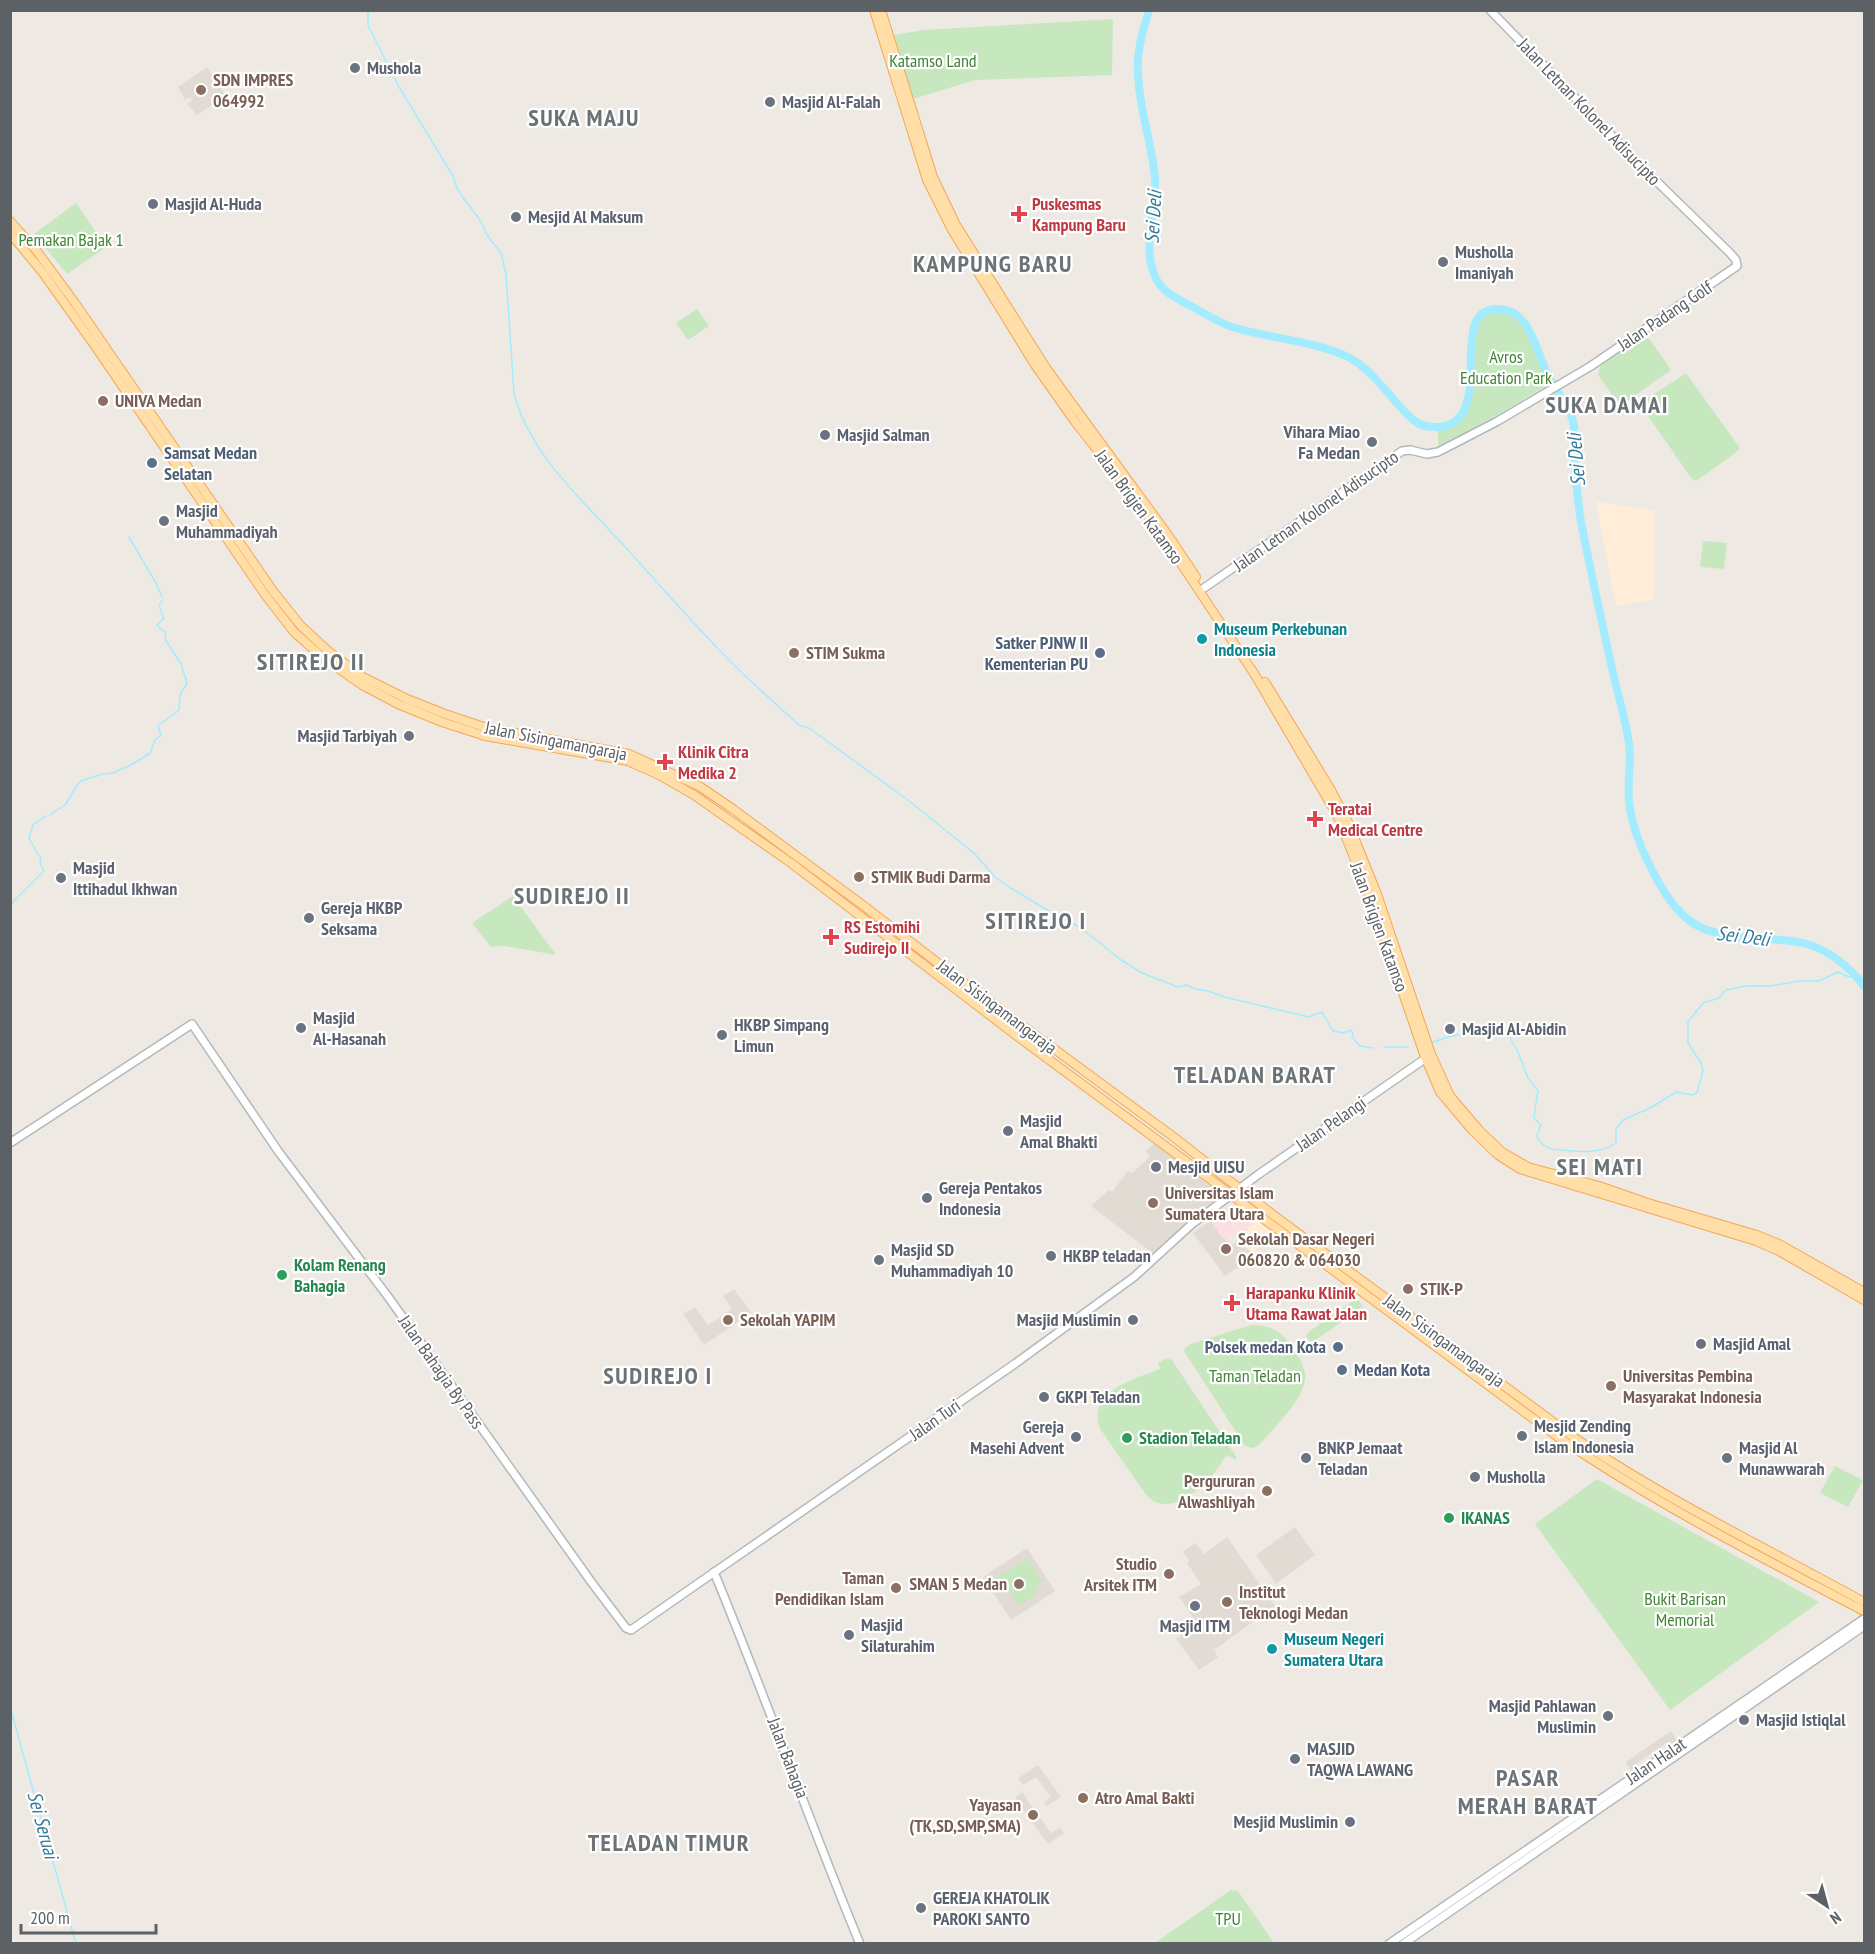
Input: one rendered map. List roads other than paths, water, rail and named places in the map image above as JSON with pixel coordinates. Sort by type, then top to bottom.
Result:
[{"type":"main road","name":"Jalan Brigjen Katamso","points":[[874,10],[917,137]]},
{"type":"main road","name":"Jalan Brigjen Katamso","points":[[881,10],[927,180],[958,241],[983,273],[1046,368],[1168,535],[1204,588],[1277,707]]},
{"type":"main road","name":"Jalan Letnan Kolonel Adisucipto","points":[[1490,10],[1643,168],[1730,253],[1737,265]]},
{"type":"main road","name":"Jalan Sisingamangaraja","points":[[10,221],[36,250],[75,303],[273,591],[325,654],[363,677],[407,699],[445,714],[508,732],[629,754],[699,786],[1175,1138],[1239,1190],[1577,1439],[1608,1461],[1699,1517]]},
{"type":"main road","name":"Jalan Sisingamangaraja","points":[[10,233],[43,273],[90,339],[266,596],[294,632],[380,696],[464,730],[506,741],[628,761],[694,795],[791,863],[1231,1196],[1558,1437],[1602,1467],[1699,1517],[1864,1611]]},
{"type":"main road","name":"Jalan Padang Golf","points":[[1591,366],[1737,265]]},
{"type":"main road","name":"Jalan Brigjen Katamso","points":[[983,273],[1035,365],[1176,556],[1328,785],[1347,820],[1377,894],[1427,1052],[1460,1109],[1502,1152],[1519,1162],[1536,1170],[1599,1186],[1757,1235],[1781,1245],[1864,1300]]},
{"type":"main road","name":"Jalan Letnan Kolonel Adisucipto","points":[[1204,588],[1402,451],[1410,450],[1427,454],[1438,452],[1496,422],[1591,366]]},
{"type":"main road","name":"Jalan Bahagia By Pass","points":[[10,1143],[192,1024],[278,1151],[389,1298],[582,1570],[628,1630]]},
{"type":"main road","name":"Jalan Pelangi","points":[[1231,1196],[1427,1052]]},
{"type":"main road","name":"Jalan Turi","points":[[628,1630],[634,1629],[1016,1363],[1122,1286],[1192,1224],[1231,1196]]},
{"type":"main road","name":"Jalan Brigjen Katamso","points":[[1833,1279],[1864,1292]]},
{"type":"main road","name":"Jalan Sisingamangaraja","points":[[1775,1559],[1864,1602]]},
{"type":"main road","name":"Jalan Bahagia","points":[[714,1572],[743,1640],[860,1944]]},
{"type":"main road","name":"Jalan Halat","points":[[1389,1944],[1864,1619]]},
{"type":"main road","name":"Jalan Halat","points":[[1403,1944],[1864,1626]]},
{"type":"waterway","points":[[368,10],[368,25],[399,87],[453,176],[457,188],[501,253],[506,274],[514,393],[532,437],[576,495],[725,656],[799,725],[809,728],[908,800],[975,854],[995,877],[1057,916],[1080,927],[1121,960],[1142,973],[1178,987],[1187,985],[1224,997],[1309,1017],[1322,1012],[1333,1031],[1344,1033],[1351,1030],[1352,1037],[1360,1046],[1373,1048]]},
{"type":"waterway","name":"Sei Deli","points":[[1149,10],[1140,42],[1138,66],[1139,87],[1155,178],[1149,250],[1154,274],[1160,285],[1173,296],[1226,325],[1307,343],[1350,358],[1373,377],[1413,420],[1423,426],[1431,427],[1454,422],[1465,408],[1469,389],[1474,327],[1482,313],[1501,309],[1518,316],[1529,330],[1548,375],[1567,406],[1572,419],[1581,522],[1629,744],[1630,811],[1640,843],[1659,883],[1681,913],[1704,929],[1731,936],[1807,944],[1839,961],[1864,986]]},
{"type":"waterway","name":"Sei Seruai","points":[[129,537],[162,597]]},
{"type":"waterway","name":"Sei Seruai","points":[[159,606],[162,600]]},
{"type":"waterway","name":"Sei Seruai","points":[[159,725],[179,710],[180,695],[187,683],[181,664],[165,639],[166,633],[157,625],[164,618],[160,608]]},
{"type":"waterway","name":"Sei Seruai","points":[[50,815],[66,804],[81,781],[113,773],[150,753],[155,740],[161,735],[158,726]]},
{"type":"waterway","name":"Sei Seruai","points":[[37,853],[29,838],[33,825],[46,816]]},
{"type":"waterway","name":"Sei Seruai","points":[[10,905],[44,871],[40,863],[41,857],[38,855]]},
{"type":"waterway","points":[[1430,1043],[1474,1031],[1484,1034],[1497,1031],[1507,1032],[1528,1078],[1538,1091],[1534,1116],[1541,1125],[1537,1135],[1538,1140],[1551,1149],[1601,1150],[1616,1143],[1616,1129],[1623,1120],[1652,1107],[1676,1092],[1692,1095],[1697,1093],[1703,1071],[1701,1063],[1688,1043],[1688,1022],[1703,1003],[1719,998],[1726,990],[1746,986],[1819,981],[1838,972],[1849,977],[1855,975]]},
{"type":"waterway","points":[[1384,1047],[1408,1047]]},
{"type":"waterway","name":"Sei Seruai","points":[[10,1707],[76,1944]]},
{"type":"place","name":"Mushola","points":[[355,68]]},
{"type":"place","name":"SDN IMPRES 064992","points":[[201,90]]},
{"type":"place","name":"Masjid Al-Falah","points":[[770,102]]},
{"type":"place","name":"Masjid Al-Huda","points":[[153,204]]},
{"type":"place","name":"Puskesmas Kampung Baru","points":[[1019,214]]},
{"type":"place","name":"Mesjid Al Maksum","points":[[516,217]]},
{"type":"place","name":"Musholla Imaniyah","points":[[1443,262]]},
{"type":"place","name":"UNIVA Medan","points":[[103,401]]},
{"type":"place","name":"Masjid Salman","points":[[825,435]]},
{"type":"place","name":"Vihara Miao Fa Medan","points":[[1372,442]]},
{"type":"place","name":"Samsat Medan Selatan","points":[[152,463]]},
{"type":"place","name":"Masjid Muhammadiyah","points":[[164,521]]},
{"type":"place","name":"Museum Perkebunan Indonesia","points":[[1202,639]]},
{"type":"place","name":"STIM Sukma","points":[[794,653]]},
{"type":"place","name":"Satker PJNW II Kementerian PU","points":[[1100,653]]},
{"type":"place","name":"Masjid Tarbiyah","points":[[409,736]]},
{"type":"place","name":"Klinik Citra Medika 2","points":[[665,762]]},
{"type":"place","name":"Teratai Medical Centre","points":[[1315,819]]},
{"type":"place","name":"STMIK Budi Darma","points":[[859,877]]},
{"type":"place","name":"Masjid Ittihadul Ikhwan","points":[[61,878]]},
{"type":"place","name":"Gereja HKBP Seksama","points":[[309,918]]},
{"type":"place","name":"RS Estomihi Sudirejo II","points":[[831,937]]},
{"type":"place","name":"Masjid Al-Hasanah","points":[[301,1028]]},
{"type":"place","name":"Masjid Al-Abidin","points":[[1450,1029]]},
{"type":"place","name":"HKBP Simpang Limun","points":[[722,1035]]},
{"type":"place","name":"Masjid Amal Bhakti","points":[[1008,1131]]},
{"type":"place","name":"Mesjid UISU","points":[[1156,1167]]},
{"type":"place","name":"Gereja Pentakos Indonesia","points":[[927,1198]]},
{"type":"place","name":"Universitas Islam Sumatera Utara","points":[[1153,1203]]},
{"type":"place","name":"Sekolah Dasar Negeri 060820 & 064030","points":[[1226,1249]]},
{"type":"place","name":"HKBP teladan","points":[[1051,1256]]},
{"type":"place","name":"Masjid SD Muhammadiyah 10","points":[[879,1260]]},
{"type":"place","name":"Kolam Renang Bahagia","points":[[282,1275]]},
{"type":"place","name":"STIK-P","points":[[1408,1289]]},
{"type":"place","name":"Harapanku Klinik Utama Rawat Jalan","points":[[1232,1303]]},
{"type":"place","name":"Sekolah YAPIM","points":[[728,1320]]},
{"type":"place","name":"Masjid Muslimin","points":[[1133,1320]]},
{"type":"place","name":"Masjid Amal","points":[[1701,1344]]},
{"type":"place","name":"Polsek medan Kota","points":[[1338,1347]]},
{"type":"place","name":"Medan Kota","points":[[1342,1370]]},
{"type":"place","name":"Universitas Pembina Masyarakat Indonesia","points":[[1611,1386]]},
{"type":"place","name":"GKPI Teladan","points":[[1044,1397]]},
{"type":"place","name":"Mesjid Zending Islam Indonesia","points":[[1522,1436]]},
{"type":"place","name":"Gereja Masehi Advent","points":[[1076,1437]]},
{"type":"place","name":"Stadion Teladan","points":[[1127,1438]]},
{"type":"place","name":"BNKP Jemaat Teladan","points":[[1306,1458]]},
{"type":"place","name":"Masjid Al Munawwarah","points":[[1727,1458]]},
{"type":"place","name":"Musholla","points":[[1475,1477]]},
{"type":"place","name":"Pergururan Alwashliyah","points":[[1267,1491]]},
{"type":"place","name":"IKANAS","points":[[1449,1518]]},
{"type":"place","name":"Studio Arsitek ITM","points":[[1169,1574]]},
{"type":"place","name":"SMAN 5 Medan","points":[[1019,1584]]},
{"type":"place","name":"Taman Pendidikan Islam","points":[[896,1588]]},
{"type":"place","name":"Institut Teknologi Medan","points":[[1227,1602]]},
{"type":"place","name":"Masjid ITM","points":[[1195,1606]]},
{"type":"place","name":"Masjid Silaturahim","points":[[849,1635]]},
{"type":"place","name":"Museum Negeri Sumatera Utara","points":[[1272,1649]]},
{"type":"place","name":"Masjid Pahlawan Muslimin","points":[[1608,1716]]},
{"type":"place","name":"Masjid Istiqlal","points":[[1744,1720]]},
{"type":"place","name":"MASJID TAQWA LAWANG","points":[[1295,1759]]},
{"type":"place","name":"Atro Amal Bakti","points":[[1083,1798]]},
{"type":"place","name":"Yayasan (TK,SD,SMP,SMA)","points":[[1033,1815]]},
{"type":"place","name":"Mesjid Muslimin","points":[[1350,1822]]},
{"type":"place","name":"GEREJA KHATOLIK PAROKI SANTO","points":[[921,1908]]},
{"type":"district","name":"SUKA MAJU","points":[[584,118]]},
{"type":"district","name":"KAMPUNG BARU","points":[[993,264]]},
{"type":"district","name":"SUKA DAMAI","points":[[1607,405]]},
{"type":"district","name":"SITIREJO II","points":[[311,662]]},
{"type":"district","name":"SUDIREJO II","points":[[572,896]]},
{"type":"district","name":"SITIREJO I","points":[[1036,921]]},
{"type":"district","name":"TELADAN BARAT","points":[[1255,1075]]},
{"type":"district","name":"SEI MATI","points":[[1600,1167]]},
{"type":"district","name":"SUDIREJO I","points":[[658,1376]]},
{"type":"district","name":"PASAR MERAH BARAT","points":[[1528,1792]]},
{"type":"district","name":"TELADAN TIMUR","points":[[669,1843]]},
{"type":"park label","name":"Katamso Land","points":[[933,61]]},
{"type":"park label","name":"Pemakan Bajak 1","points":[[71,240]]},
{"type":"park label","name":"Avros Education Park","points":[[1506,367]]},
{"type":"park label","name":"Taman Teladan","points":[[1255,1376]]},
{"type":"park label","name":"Bukit Barisan Memorial","points":[[1685,1609]]},
{"type":"park label","name":"TPU","points":[[1228,1919]]}]
